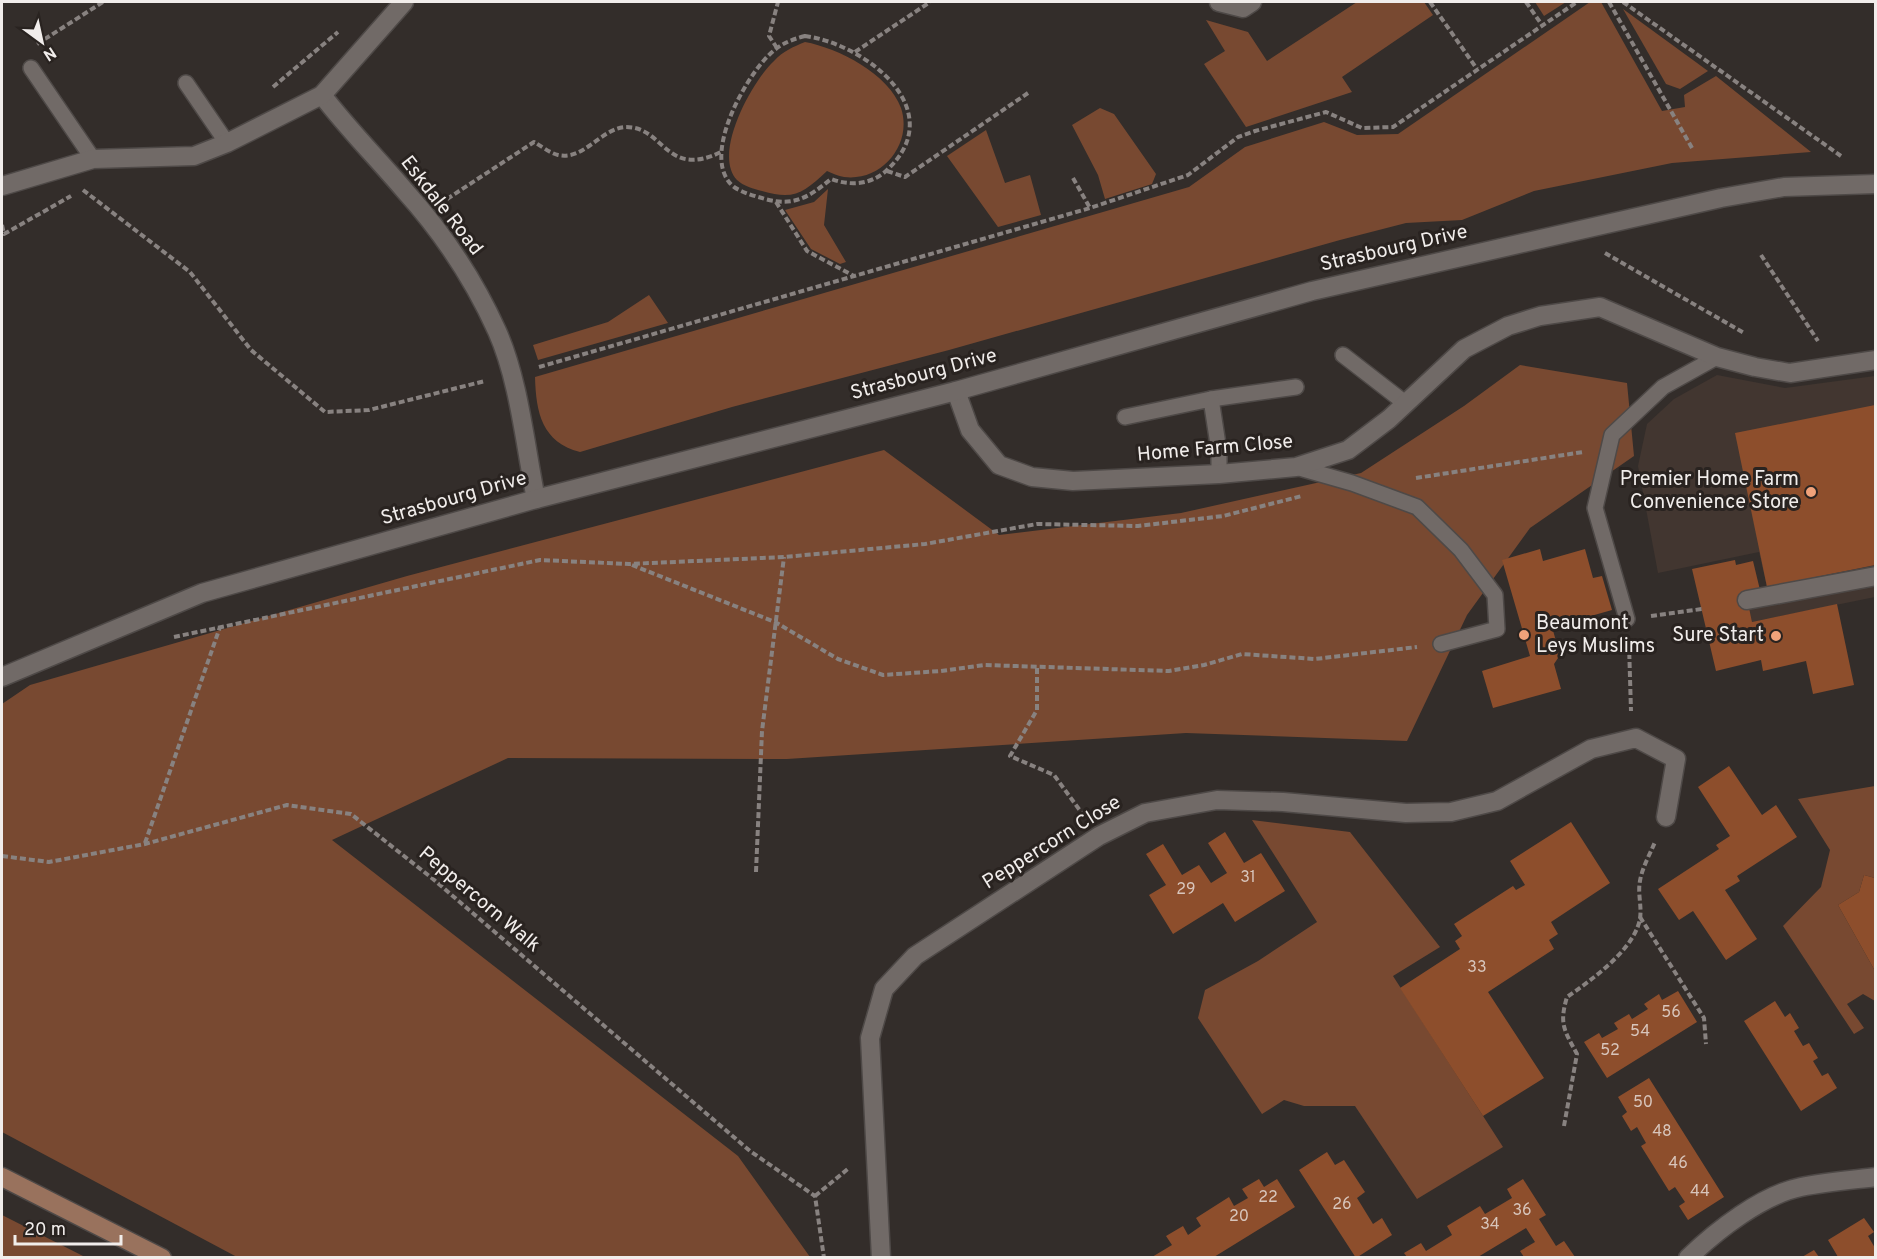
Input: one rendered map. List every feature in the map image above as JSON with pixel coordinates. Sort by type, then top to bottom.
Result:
[{"type":"street","points":[[2,186],[93,159],[194,156],[227,143],[322,94],[404,2]]},
{"type":"street","points":[[1220,2],[1243,8],[1252,2]]},
{"type":"street","name":"Eskdale Road","points":[[322,94],[351,133],[424,215],[454,253],[497,331],[511,375],[536,499]]},
{"type":"street","name":"Strasbourg Drive","points":[[2,677],[201,593],[536,499],[956,391],[1312,291],[1721,198],[1784,187],[1875,184]]},
{"type":"street","name":"Home Farm Close","points":[[956,391],[970,430],[999,465],[1032,477],[1073,481],[1219,474],[1296,467],[1348,450],[1389,420],[1464,349],[1508,326],[1540,316],[1600,307],[1717,357],[1790,373],[1875,360]]},
{"type":"street","points":[[1747,600],[1875,576]]},
{"type":"street","points":[[1636,738],[1676,759],[1666,817]]},
{"type":"street","name":"Peppercorn Close","points":[[881,1257],[870,1038],[884,989],[915,956],[1099,836],[1145,813],[1217,800],[1283,802],[1406,813],[1451,812],[1497,801],[1591,749],[1636,738]]},
{"type":"street","points":[[2,1177],[162,1257]]},
{"type":"street","points":[[1688,1257],[1726,1226],[1778,1195],[1800,1187],[1875,1177]]},
{"type":"lane","points":[[31,68],[93,159]]},
{"type":"lane","points":[[186,83],[227,143]]},
{"type":"lane","points":[[1343,355],[1406,403]]},
{"type":"lane","points":[[1627,619],[1595,508],[1612,435],[1663,387],[1717,357]]},
{"type":"lane","points":[[1125,417],[1211,399],[1296,387]]},
{"type":"lane","points":[[1211,399],[1219,451],[1219,474]]},
{"type":"lane","points":[[1296,467],[1352,483],[1417,507],[1461,550],[1495,595],[1497,629],[1441,644]]},
{"type":"path","points":[[30,48],[104,2]]},
{"type":"path","points":[[777,48],[770,36],[778,2]]},
{"type":"path","points":[[855,52],[930,2]]},
{"type":"path","points":[[1430,2],[1477,69]]},
{"type":"path","points":[[1526,2],[1542,25]]},
{"type":"path","points":[[56,170],[190,272],[251,350],[325,412],[369,410],[511,375],[1090,208],[1188,175],[1238,137],[1326,112],[1362,128],[1393,127],[1577,2]]},
{"type":"path","points":[[1609,2],[1692,148]]},
{"type":"path","points":[[1623,2],[1848,162]]},
{"type":"path","points":[[265,93],[345,25]]},
{"type":"path","points":[[805,36],[825,39],[855,52],[892,81],[906,102],[911,120],[909,142],[900,159],[877,179],[858,184],[831,179],[810,197],[795,202],[776,202],[734,186],[724,172],[721,152],[725,128],[742,92],[767,57],[777,48],[785,41],[805,36]]},
{"type":"path","points":[[887,171],[905,177],[1028,93]]},
{"type":"path","points":[[424,215],[534,142],[559,155],[574,155],[610,132],[625,127],[643,131],[664,149],[685,160],[703,160],[721,152]]},
{"type":"path","points":[[1073,178],[1090,208]]},
{"type":"path","points":[[2,225],[4,234],[72,195]]},
{"type":"path","points":[[776,202],[807,251],[854,276]]},
{"type":"path","points":[[1570,232],[1747,335]]},
{"type":"path","points":[[1761,255],[1835,366]]},
{"type":"path","points":[[1408,479],[1609,448]]},
{"type":"path","points":[[171,638],[540,560],[628,564],[784,557],[925,544],[1037,524],[1138,526],[1211,518],[1310,495]]},
{"type":"path","points":[[756,872],[762,731],[784,557]]},
{"type":"path","points":[[628,564],[775,622],[838,659],[883,675],[941,672],[984,665],[1169,671],[1204,665],[1242,654],[1315,659],[1441,644]]},
{"type":"path","points":[[1636,738],[1631,712],[1627,619],[1701,609]]},
{"type":"path","points":[[145,844],[220,627]]},
{"type":"path","points":[[1036,668],[1037,710],[1010,756],[1054,775],[1099,836]]},
{"type":"path","name":"Peppercorn Walk","points":[[2,856],[49,862],[145,844],[287,805],[351,814],[433,879],[750,1151],[815,1196]]},
{"type":"path","points":[[1564,1126],[1577,1054],[1565,1033],[1561,1017],[1566,997],[1595,977],[1621,951],[1638,928],[1639,882],[1666,817]]},
{"type":"path","points":[[1640,918],[1704,1018],[1706,1044]]},
{"type":"path","points":[[824,1257],[815,1196],[875,1145]]},
{"type":"shaded area","points":[[1357,2],[1424,2],[1433,15],[1342,77],[1352,92],[1246,127],[1204,64],[1225,51],[1206,20],[1248,32],[1267,61]]},
{"type":"shaded area","points":[[1535,2],[1566,2],[1544,16]]},
{"type":"shaded area","points":[[1590,2],[1601,2],[1662,111],[1685,107],[1684,95],[1716,76],[1811,152],[1672,163],[1534,191],[1462,220],[1406,223],[1340,240],[949,350],[732,407],[580,452],[557,441],[549,433],[540,414],[535,377],[1189,187],[1245,147],[1324,122],[1357,135],[1398,134]]},
{"type":"shaded area","points":[[1623,9],[1708,71],[1680,89],[1666,84]]},
{"type":"shaded area","points":[[805,42],[832,50],[861,64],[886,84],[901,108],[904,122],[898,147],[882,167],[871,173],[858,177],[844,177],[827,171],[805,189],[791,195],[773,194],[749,187],[737,180],[731,168],[729,153],[738,118],[755,84],[765,71],[781,55]]},
{"type":"shaded area","points":[[1100,108],[1114,114],[1156,174],[1152,184],[1105,199],[1098,175],[1072,125]]},
{"type":"shaded area","points":[[986,130],[1005,183],[1030,175],[1041,215],[998,227],[947,156]]},
{"type":"shaded area","points":[[828,189],[824,225],[846,262],[840,264],[811,249],[785,210],[814,202]]},
{"type":"shaded area","points":[[649,295],[668,323],[538,360],[533,345],[608,322]]},
{"type":"shaded area","points":[[1520,365],[1627,383],[1634,456],[1530,528],[1467,615],[1407,741],[1186,733],[787,759],[508,758],[332,840],[738,1156],[810,1257],[237,1257],[2,1132],[2,704],[30,685],[407,576],[884,450],[999,535],[1181,513],[1361,473],[1464,406]]},
{"type":"shaded area","points":[[1717,375],[1785,388],[1875,376],[1875,597],[1752,622],[1746,593],[1767,587],[1759,552],[1658,573],[1638,466],[1647,424],[1674,399]]},
{"type":"shaded area","points":[[1875,786],[1875,878],[1864,875],[1859,892],[1838,905],[1875,971],[1875,1001],[1863,994],[1847,1004],[1864,1028],[1854,1034],[1783,926],[1821,887],[1830,850],[1798,799]]},
{"type":"shaded area","points":[[1252,820],[1350,832],[1440,947],[1393,976],[1503,1147],[1417,1199],[1355,1106],[1304,1106],[1284,1100],[1262,1114],[1198,1018],[1205,990],[1258,961],[1317,922]]},
{"type":"shaded area","points":[[2,1215],[85,1257],[2,1257]]},
{"type":"building","name":"Premier Home Farm Convenience Store","points":[[1875,405],[1875,565],[1767,587],[1735,433]]},
{"type":"building","points":[[1540,549],[1543,561],[1585,549],[1593,578],[1602,576],[1612,610],[1552,627],[1560,655],[1554,664],[1561,689],[1493,708],[1482,671],[1530,656],[1502,560]]},
{"type":"building","name":"Sure Start","points":[[1735,560],[1736,565],[1753,561],[1760,590],[1746,593],[1752,622],[1837,604],[1854,685],[1813,694],[1806,661],[1763,671],[1761,660],[1716,671],[1692,569]]},
{"type":"building","points":[[1729,766],[1762,815],[1776,805],[1797,837],[1737,876],[1740,881],[1725,890],[1757,939],[1726,960],[1693,911],[1679,920],[1658,889],[1719,849],[1716,845],[1730,836],[1698,787]]},
{"type":"building","points":[[1571,822],[1610,883],[1551,922],[1558,934],[1549,940],[1554,949],[1488,992],[1544,1078],[1483,1116],[1400,988],[1460,949],[1455,941],[1462,936],[1454,924],[1513,886],[1516,890],[1525,885],[1510,861]]},
{"type":"building","points":[[1225,832],[1244,863],[1261,853],[1285,891],[1235,922],[1223,903],[1173,934],[1149,895],[1166,885],[1146,854],[1163,844],[1182,875],[1199,865],[1211,883],[1227,873],[1208,843]]},
{"type":"building","points":[[1864,875],[1875,878],[1875,971],[1838,905],[1859,892]]},
{"type":"building","points":[[1678,991],[1697,1022],[1607,1078],[1584,1042],[1599,1033],[1602,1038],[1618,1029],[1614,1023],[1629,1014],[1632,1019],[1648,1009],[1644,1004],[1659,994],[1662,1000]]},
{"type":"building","points":[[1775,1001],[1785,1017],[1790,1013],[1799,1028],[1794,1031],[1803,1046],[1809,1043],[1818,1058],[1813,1061],[1822,1076],[1828,1073],[1837,1088],[1801,1111],[1744,1021]]},
{"type":"building","points":[[1649,1078],[1724,1197],[1688,1220],[1679,1206],[1685,1202],[1675,1187],[1669,1191],[1641,1146],[1646,1143],[1637,1127],[1631,1131],[1622,1116],[1627,1112],[1618,1097]]},
{"type":"building","points":[[1327,1152],[1335,1165],[1344,1160],[1365,1192],[1357,1198],[1373,1224],[1382,1218],[1392,1235],[1356,1258],[1299,1170]]},
{"type":"building","points":[[1259,1179],[1264,1187],[1277,1179],[1295,1207],[1214,1257],[1152,1257],[1172,1245],[1166,1236],[1183,1226],[1188,1235],[1201,1226],[1196,1218],[1229,1197],[1234,1206],[1248,1198],[1242,1189]]},
{"type":"building","points":[[1523,1179],[1546,1215],[1539,1219],[1556,1246],[1564,1241],[1575,1257],[1524,1257],[1520,1251],[1535,1242],[1526,1228],[1478,1257],[1407,1257],[1404,1253],[1421,1243],[1426,1251],[1452,1235],[1447,1226],[1480,1206],[1485,1214],[1512,1198],[1507,1189]]},
{"type":"building","points":[[1864,1218],[1874,1232],[1868,1236],[1875,1248],[1875,1257],[1838,1257],[1828,1240]]},
{"type":"building","points":[[1814,1250],[1819,1257],[1802,1257]]},
{"type":"place","name":"Premier Home Farm Convenience Store","points":[[1811,492]]},
{"type":"place","name":"Beaumont Leys Muslims","points":[[1524,635]]},
{"type":"place","name":"Sure Start","points":[[1776,636]]}]
